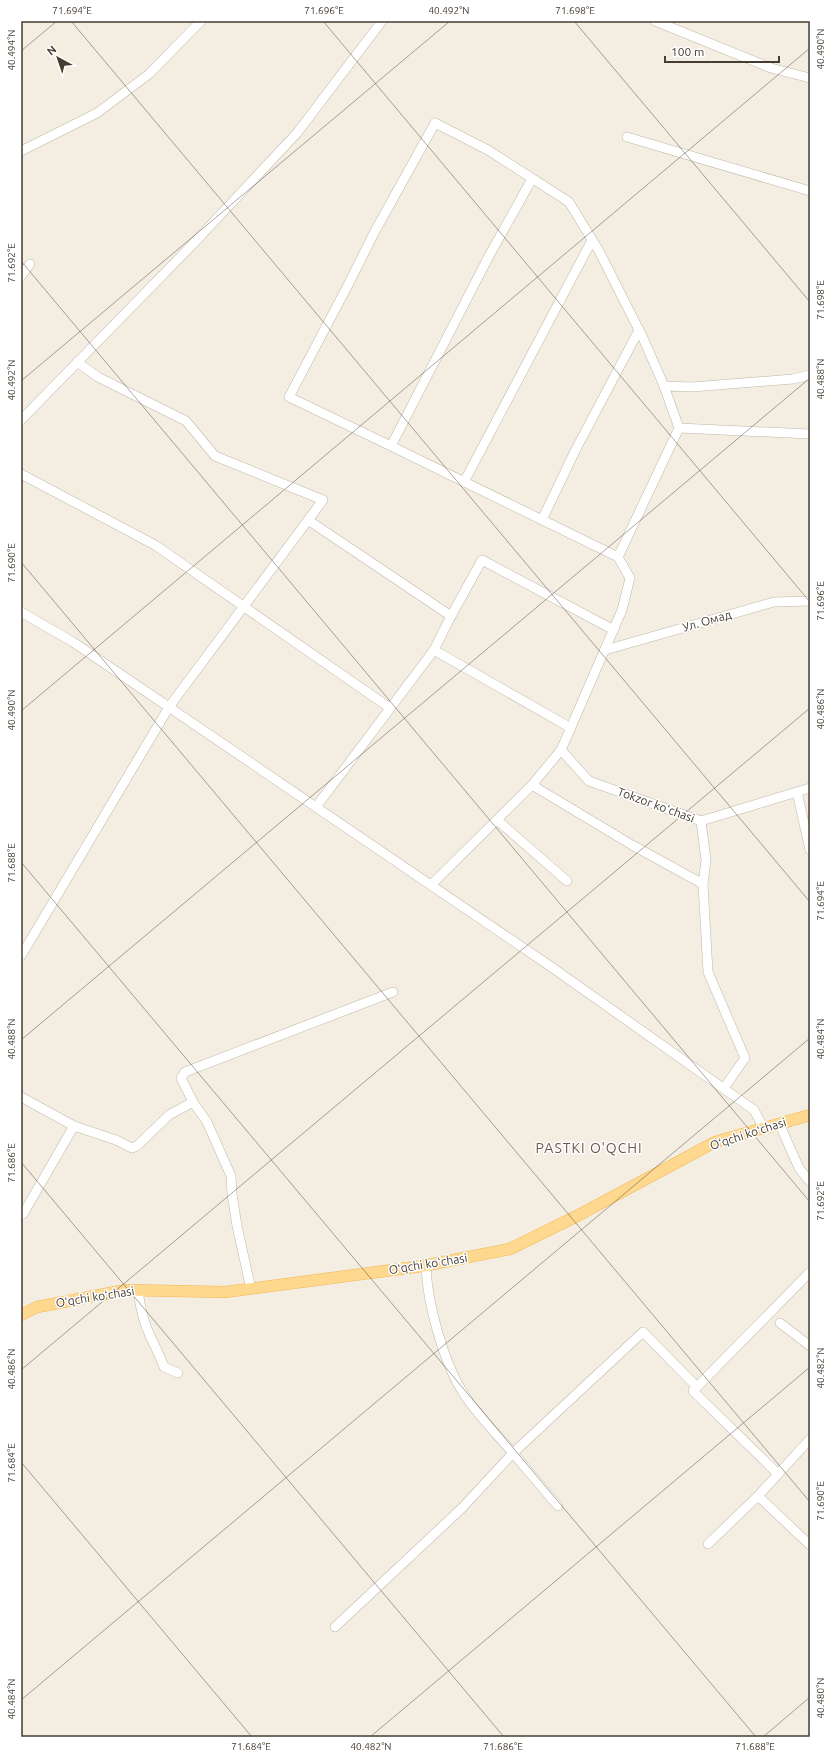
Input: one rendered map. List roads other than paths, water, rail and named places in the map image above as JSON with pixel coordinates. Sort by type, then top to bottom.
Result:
[{"type":"main road","name":"Oʻqchi koʻchasi","points":[[21,1315],[37,1307],[126,1290],[225,1292],[426,1266],[510,1249],[577,1216],[715,1142],[763,1127],[810,1115]]},
{"type":"street","points":[[21,151],[96,113],[149,74],[201,21]]},
{"type":"street","points":[[21,420],[192,244],[297,133],[382,21]]},
{"type":"street","points":[[654,21],[771,68],[810,78]]},
{"type":"street","points":[[431,885],[532,785],[561,750],[614,630],[622,610],[630,578],[618,557],[289,397],[348,286],[374,233],[435,124],[488,150],[569,202],[592,240],[639,330],[664,386],[679,428],[618,557]]},
{"type":"street","points":[[627,137],[810,191]]},
{"type":"street","points":[[391,446],[489,256],[532,179]]},
{"type":"street","points":[[464,482],[592,240]]},
{"type":"street","points":[[21,276],[30,264]]},
{"type":"street","points":[[542,520],[575,451],[639,330]]},
{"type":"street","points":[[21,956],[169,707],[323,500],[215,456],[186,421],[98,377],[77,362]]},
{"type":"street","points":[[664,386],[692,387],[793,379],[810,375]]},
{"type":"street","points":[[679,428],[810,434]]},
{"type":"street","points":[[21,474],[155,545],[390,708]]},
{"type":"street","points":[[308,520],[451,616]]},
{"type":"street","points":[[316,807],[434,650],[482,560],[614,630]]},
{"type":"street","name":"Ул. Омад","points":[[605,650],[774,602],[810,601]]},
{"type":"street","points":[[21,612],[73,642],[169,707],[431,885],[724,1088],[754,1110],[763,1127]]},
{"type":"street","points":[[434,650],[571,728]]},
{"type":"street","name":"Tokzor koʻchasi","points":[[561,750],[589,781],[700,821],[810,788]]},
{"type":"street","points":[[532,785],[632,845],[703,884]]},
{"type":"street","points":[[797,792],[810,850]]},
{"type":"street","points":[[497,820],[567,881]]},
{"type":"street","points":[[700,821],[706,860],[703,884],[708,972],[745,1058],[724,1088]]},
{"type":"street","points":[[250,1288],[237,1226],[231,1176],[207,1122],[193,1102],[181,1078],[185,1072],[393,992]]},
{"type":"street","points":[[21,1097],[74,1126],[116,1140],[132,1148],[137,1146],[170,1115],[193,1102]]},
{"type":"street","points":[[779,1123],[799,1168],[810,1182]]},
{"type":"street","points":[[21,1213],[23,1214],[74,1126]]},
{"type":"street","points":[[426,1266],[426,1279],[434,1316],[452,1370],[463,1392],[558,1506]]},
{"type":"street","points":[[778,1474],[693,1391],[810,1272]]},
{"type":"street","points":[[138,1290],[145,1322],[151,1338],[159,1352],[164,1367],[178,1373]]},
{"type":"street","points":[[780,1323],[810,1346]]},
{"type":"street","points":[[335,1627],[462,1508],[513,1453],[642,1332],[697,1387]]},
{"type":"street","points":[[708,1544],[758,1496],[810,1439]]},
{"type":"street","points":[[758,1496],[810,1545]]},
{"type":"district","name":"PASTKI O'QCHI","points":[[589,1148]]}]
